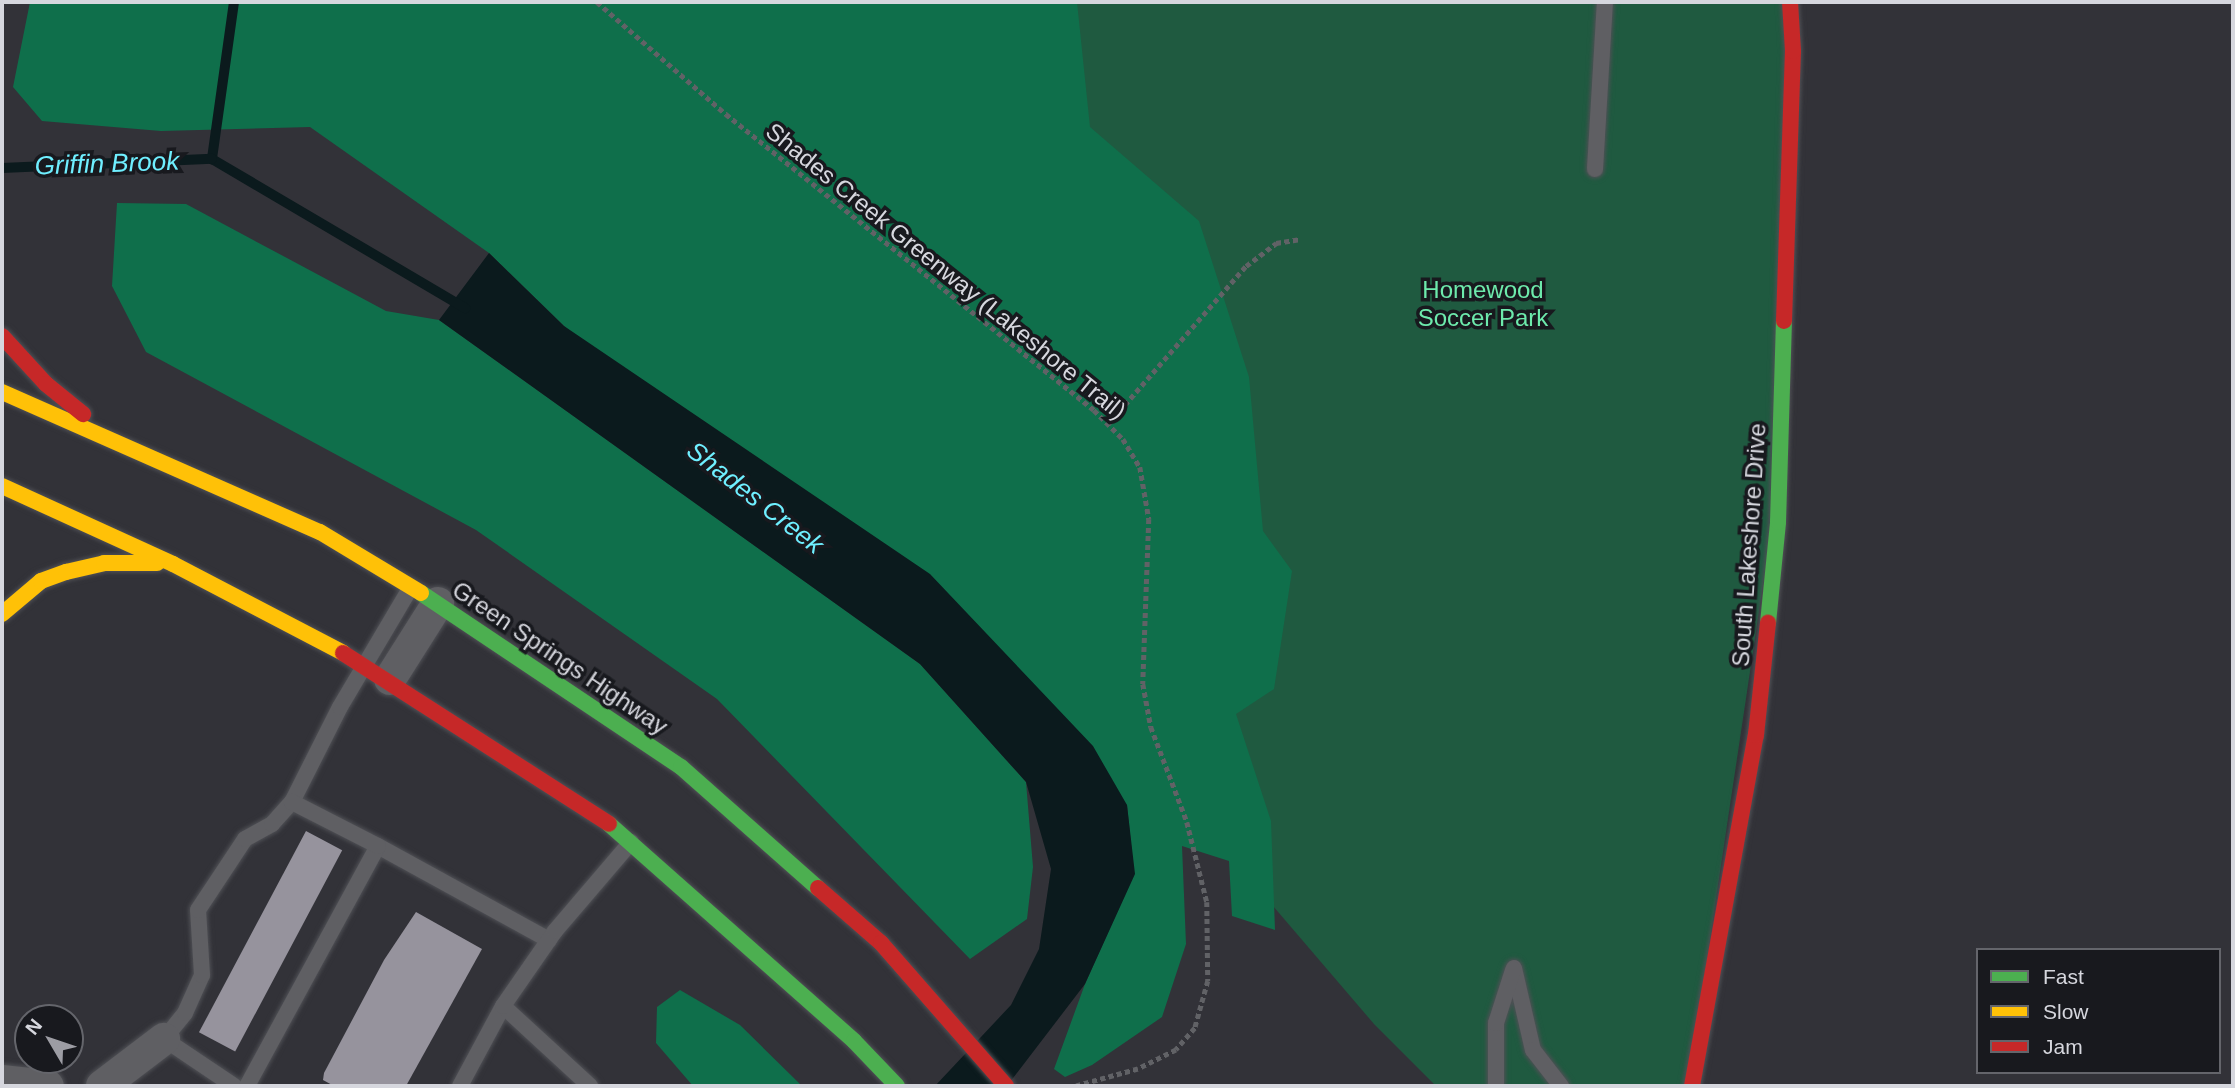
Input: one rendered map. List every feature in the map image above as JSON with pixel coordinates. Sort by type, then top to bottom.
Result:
[{"type":"main road","name":"South Lakeshore Drive","points":[[1692,1086],[1714,984],[1756,734],[1778,522],[1793,51],[1790,2]]},
{"type":"main road","points":[[2,336],[46,384],[117,442]]},
{"type":"main road","name":"Green Springs Highway","points":[[2,393],[320,532],[438,603],[681,767],[881,943],[1006,1086]]},
{"type":"main road","points":[[2,486],[173,564],[378,671],[631,842],[892,1080]]},
{"type":"main road","points":[[2,614],[41,581],[66,572],[104,563],[173,564]]},
{"type":"street","points":[[378,671],[438,603]]},
{"type":"street","points":[[102,1086],[164,1039]]},
{"type":"street","points":[[2,1082],[48,1086]]},
{"type":"lane","points":[[1595,169],[1605,2]]},
{"type":"lane","points":[[234,1086],[164,1039],[186,1013],[202,975],[198,910],[245,839],[272,824],[292,802],[378,671],[411,587]]},
{"type":"lane","points":[[292,802],[549,940]]},
{"type":"lane","points":[[460,1086],[503,1006],[549,940],[631,842]]},
{"type":"lane","points":[[247,1086],[378,846]]},
{"type":"lane","points":[[1496,1086],[1496,1023],[1514,968],[1533,1049],[1561,1086]]},
{"type":"lane","points":[[503,1006],[590,1086]]},
{"type":"path","name":"Shades Creek Greenway (Lakeshore Trail)","points":[[597,2],[726,114],[1108,424],[1140,467],[1147,508],[1143,684],[1151,727],[1187,822],[1207,902],[1210,948],[1203,1007],[1186,1040],[1161,1060],[1076,1086]]},
{"type":"path","points":[[1108,424],[1246,267],[1276,243],[1301,239]]},
{"type":"green space","points":[[30,2],[1077,2],[1090,127],[1199,221],[1249,377],[1263,531],[1292,571],[1274,689],[1236,714],[1271,821],[1275,930],[1232,916],[1229,861],[1182,846],[1186,944],[1162,1017],[1092,1065],[1065,1077],[1054,1069],[1085,984],[1134,874],[1127,805],[564,326],[489,253],[310,127],[161,131],[42,121],[13,87]]},
{"type":"green space","name":"Homewood Soccer Park","points":[[1007,2],[1788,2],[1780,471],[1688,1086],[1436,1086],[1374,1024],[1273,906]]},
{"type":"green space","points":[[117,203],[186,204],[386,311],[439,320],[920,664],[1026,782],[1033,867],[1027,919],[970,959],[717,699],[476,530],[146,352],[112,286]]},
{"type":"green space","points":[[680,990],[740,1025],[802,1086],[693,1086],[656,1043],[657,1007]]},
{"type":"water","points":[[489,253],[564,326],[930,574],[1093,746],[1127,805],[1135,874],[1085,984],[1007,1086],[935,1086],[1011,1005],[1039,949],[1051,869],[1026,782],[920,664],[439,320]]},
{"type":"building","points":[[306,831],[342,850],[235,1052],[199,1032]]},
{"type":"building","points":[[416,912],[482,949],[406,1086],[334,1086],[323,1080],[324,1073],[384,960]]},
{"type":"waterway","name":"Shades Creek","points":[[234,2],[212,159],[465,308]]},
{"type":"waterway","name":"Griffin Brook","points":[[2,168],[212,159]]},
{"type":"traffic: fast","points":[[1768,623],[1778,522],[1784,321]]},
{"type":"traffic: fast","points":[[421,593],[681,767],[818,888]]},
{"type":"traffic: fast","points":[[609,824],[854,1041],[897,1086]]},
{"type":"traffic: slow","points":[[2,392],[320,532],[421,593]]},
{"type":"traffic: slow","points":[[2,486],[173,564],[343,653]]},
{"type":"traffic: slow","points":[[2,614],[41,581],[66,572],[104,563],[157,563]]},
{"type":"traffic: jam","points":[[1784,321],[1793,51],[1790,2]]},
{"type":"traffic: jam","points":[[2,336],[46,384],[83,414]]},
{"type":"traffic: jam","points":[[1692,1086],[1756,735],[1768,623]]},
{"type":"traffic: jam","points":[[343,653],[609,824]]},
{"type":"traffic: jam","points":[[818,888],[881,943],[1006,1086]]}]
